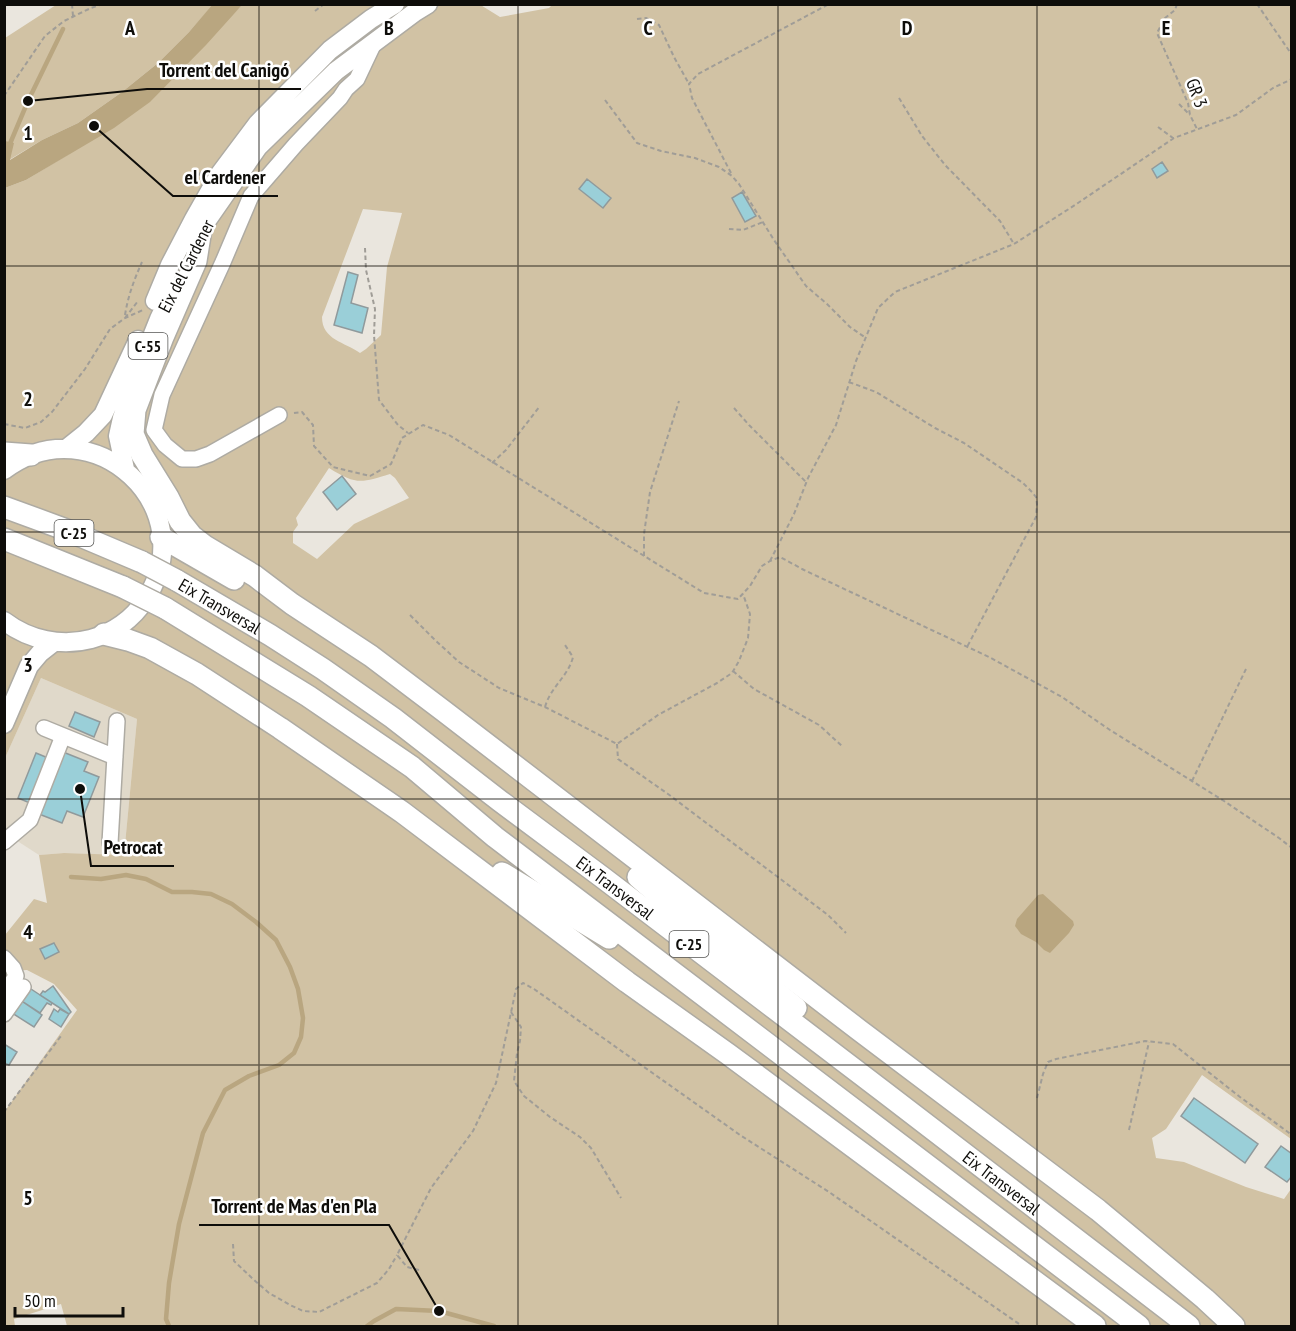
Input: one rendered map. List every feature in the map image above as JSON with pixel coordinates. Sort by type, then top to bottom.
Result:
[{"type":"highway","points":[[201,229],[196,261],[135,410],[133,434],[142,455],[180,521],[192,536],[255,576],[292,604],[371,656],[445,712],[859,1030],[1098,1210],[1234,1326]]},
{"type":"highway","points":[[4,453],[31,455]]},
{"type":"highway","name":"Eix Transversal","points":[[4,507],[142,562],[270,635],[323,669],[393,718],[1189,1326]]},
{"type":"highway","points":[[161,537],[255,592],[292,604]]},
{"type":"highway","name":"Eix Transversal","points":[[4,539],[123,587],[165,608],[308,696],[412,767],[495,837],[1139,1326]]},
{"type":"highway","points":[[104,634],[150,648],[197,674],[402,812],[627,982],[728,1054],[1095,1326]]},
{"type":"highway","points":[[445,712],[698,929],[803,1014],[888,1095]]},
{"type":"highway","points":[[402,812],[704,995]]},
{"type":"main road","name":"Eix del Cardener","points":[[66,449],[86,434],[104,415],[170,266],[219,175],[258,123],[330,50],[395,4]]},
{"type":"main road","name":"Eix del Cardener","points":[[124,470],[118,436],[122,418],[159,319],[201,229],[258,147],[336,71],[428,4]]},
{"type":"main road","name":"C-55","points":[[4,470],[31,455],[66,449],[97,454],[116,463],[140,484],[151,502],[157,516],[162,548],[160,565],[147,597],[128,619],[104,634],[82,641],[54,642],[25,634],[4,621]]},
{"type":"main road","points":[[4,724],[29,666],[40,652],[54,642]]},
{"type":"street","points":[[279,415],[210,454],[196,459],[182,459],[165,445],[154,430],[162,395],[251,196],[357,79],[374,43]]},
{"type":"street","points":[[336,71],[346,89]]},
{"type":"street","points":[[110,843],[117,721]]},
{"type":"street","points":[[44,728],[115,757]]},
{"type":"street","points":[[4,842],[30,820],[63,736]]},
{"type":"street","points":[[4,958],[13,968],[16,976],[4,994]]},
{"type":"street","points":[[4,1014],[23,987]]},
{"type":"path","points":[[72,4],[73,16]]},
{"type":"path","points":[[4,96],[45,36],[73,16],[103,4]]},
{"type":"path","points":[[315,11],[324,4]]},
{"type":"path","points":[[689,84],[698,74],[829,4]]},
{"type":"path","name":"GR 3","points":[[1177,4],[1175,10],[1165,18],[1157,33],[1197,129],[1236,115],[1273,88],[1292,79]]},
{"type":"path","points":[[1257,4],[1292,55]]},
{"type":"path","points":[[637,19],[646,18],[659,26],[689,84],[692,98],[732,176],[806,286],[827,303],[850,327],[866,338]]},
{"type":"path","points":[[899,98],[922,136],[945,165],[1000,221],[1014,244]]},
{"type":"path","points":[[605,100],[637,143],[719,167],[732,176]]},
{"type":"path","points":[[1179,104],[1190,115]]},
{"type":"path","points":[[1158,128],[1174,138]]},
{"type":"path","points":[[770,561],[794,514],[806,482],[836,425],[849,382],[878,308],[896,292],[1014,244],[1174,138],[1197,129]]},
{"type":"path","points":[[729,229],[743,230],[763,222]]},
{"type":"path","points":[[365,248],[366,270],[375,309],[374,335],[378,400],[398,425],[409,434]]},
{"type":"path","points":[[125,318],[127,302],[142,262]]},
{"type":"path","points":[[4,424],[25,428],[41,422],[52,412],[85,369],[110,329],[125,318],[153,306]]},
{"type":"path","points":[[849,382],[876,393],[935,428],[964,442],[1023,483],[1035,497],[1036,516],[967,647]]},
{"type":"path","points":[[644,556],[644,534],[650,492],[679,401]]},
{"type":"path","points":[[492,463],[506,450],[540,406]]},
{"type":"path","points":[[734,408],[806,482]]},
{"type":"path","points":[[279,415],[302,412],[314,425],[314,446],[333,467],[370,476],[391,464],[402,438],[423,425],[449,435],[704,593],[738,599],[750,586],[762,566],[780,557],[967,647],[1062,697],[1292,848]]},
{"type":"path","points":[[617,744],[658,715],[717,683],[733,671],[740,661],[748,638],[750,614],[743,594]]},
{"type":"path","points":[[410,615],[459,662],[499,688],[545,706],[617,744]]},
{"type":"path","points":[[545,706],[549,695],[570,666],[573,657],[565,645]]},
{"type":"path","points":[[1191,780],[1246,669]]},
{"type":"path","points":[[733,671],[754,689],[819,725],[842,746]]},
{"type":"path","points":[[617,744],[618,759],[828,915],[846,933]]},
{"type":"path","points":[[233,1244],[234,1261],[275,1296],[303,1311],[319,1312],[377,1282],[389,1269],[431,1188],[473,1131],[496,1083],[516,989],[523,983],[740,1135],[828,1192],[1022,1326]]},
{"type":"path","points":[[511,1012],[521,1027],[514,1081],[524,1096],[580,1137],[591,1148],[621,1198]]},
{"type":"path","points":[[4,1113],[61,1036]]},
{"type":"path","points":[[1037,1098],[1048,1062],[1067,1056],[1145,1041],[1173,1044],[1292,1135]]},
{"type":"path","points":[[1129,1130],[1149,1042]]},
{"type":"path","points":[[397,1255],[407,1267],[420,1270]]},
{"type":"shaded area","points":[[213,4],[242,5],[150,102],[114,128],[26,180],[5,188],[5,141],[14,143],[10,160],[42,140],[78,123],[158,63]]},
{"type":"shaded area","points":[[479,4],[500,17],[549,8],[553,4],[1291,5],[1291,1139],[1202,1075],[1166,1129],[1152,1138],[1156,1158],[1184,1162],[1246,1187],[1284,1199],[1291,1189],[1291,1326],[67,1326],[61,1304],[14,1319],[15,1326],[5,1326],[5,1111],[77,1010],[54,984],[27,970],[5,971],[5,935],[34,899],[47,903],[39,855],[64,853],[124,855],[137,719],[41,678],[5,758],[5,188],[26,180],[69,154],[242,5]],"holes":[[[363,209],[402,213],[387,267],[381,335],[360,353],[330,336],[323,325],[322,317]],[[329,468],[359,481],[390,474],[409,498],[354,524],[317,559],[293,543],[293,532],[298,525],[296,518]]]},
{"type":"shaded area","points":[[56,5],[213,5],[158,63],[78,123],[42,140],[9,160],[5,141],[5,38]]},
{"type":"shaded area","points":[[41,678],[137,719],[124,855],[64,853],[39,855],[5,833],[5,758]]},
{"type":"shaded area","points":[[1043,894],[1073,921],[1074,925],[1050,953],[1021,934],[1015,926],[1017,919],[1038,895]]},
{"type":"building","points":[[1162,162],[1168,171],[1157,178],[1152,169]]},
{"type":"building","points":[[587,179],[611,198],[603,208],[579,189]]},
{"type":"building","points":[[742,192],[756,216],[745,222],[732,198]]},
{"type":"building","points":[[348,272],[358,275],[351,303],[368,308],[362,333],[334,325]]},
{"type":"building","points":[[342,476],[356,494],[337,510],[323,492]]},
{"type":"building","points":[[75,712],[100,722],[94,737],[69,726]]},
{"type":"building","points":[[63,752],[88,762],[84,771],[99,777],[83,817],[67,811],[62,823],[39,814]]},
{"type":"building","points":[[36,753],[48,758],[30,803],[18,798]]},
{"type":"building","points":[[54,943],[59,952],[45,959],[40,949]]},
{"type":"building","points":[[53,986],[71,1012],[69,1014],[40,995]]},
{"type":"building","points":[[28,987],[52,1003],[51,1005],[47,1003],[40,1013],[20,1000]]},
{"type":"building","points":[[20,1000],[42,1015],[34,1027],[12,1013]]},
{"type":"building","points":[[54,1009],[58,1012],[60,1009],[69,1014],[61,1027],[49,1019]]},
{"type":"building","points":[[4,1044],[17,1052],[9,1065],[4,1063]]},
{"type":"building","points":[[1194,1098],[1258,1144],[1245,1163],[1181,1116]]},
{"type":"building","points":[[1281,1146],[1292,1154],[1292,1176],[1287,1182],[1265,1167]]},
{"type":"waterway","points":[[9,146],[63,29]]},
{"type":"waterway","points":[[71,877],[101,879],[126,875],[146,879],[172,892],[211,894],[232,904],[276,940],[298,989],[303,1018],[301,1037],[294,1053],[279,1065],[249,1076],[225,1090],[203,1133],[179,1224],[169,1283],[166,1319],[169,1326]]},
{"type":"waterway","points":[[367,1326],[396,1309],[439,1311],[494,1326]]},
{"type":"place","name":"Torrent del Canigó","points":[[28,101]]},
{"type":"place","name":"el Cardener","points":[[94,126]]},
{"type":"place","name":"Petrocat","points":[[80,789]]},
{"type":"place","name":"Torrent de Mas d'en Pla","points":[[439,1311]]}]
